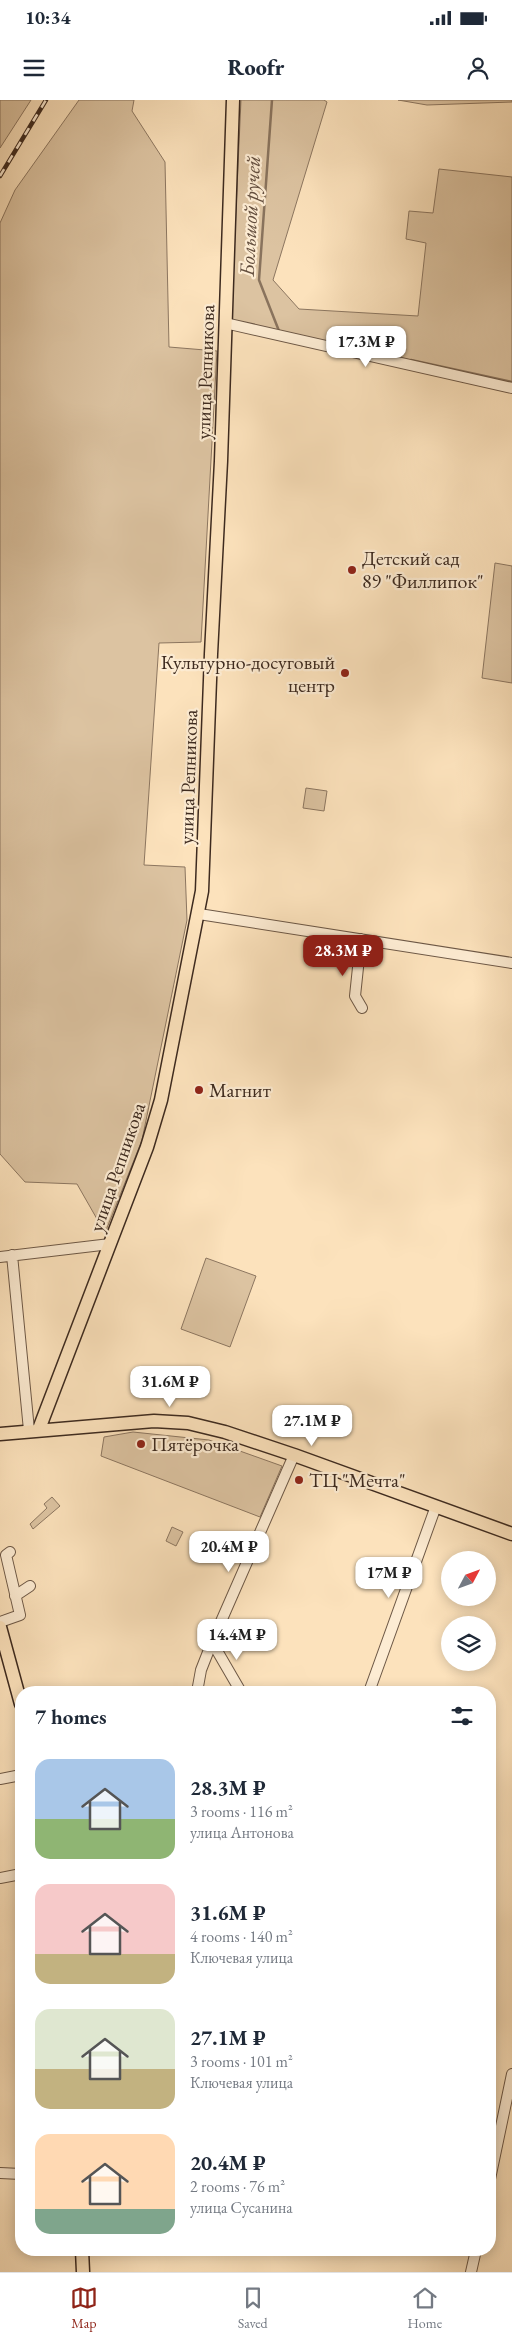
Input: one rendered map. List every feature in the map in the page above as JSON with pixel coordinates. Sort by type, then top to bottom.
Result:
[{"type":"main road","name":"улица Репникова","points":[[34,1430],[110,1244],[147,1147],[161,1100],[199,914],[203,885],[233,100]]},
{"type":"main road","points":[[0,1434],[154,1421],[188,1423],[225,1432],[294,1455],[512,1534]]},
{"type":"main road","points":[[0,1627],[16,1686]]},
{"type":"main road","points":[[82,2256],[83,2272]]},
{"type":"street","points":[[225,323],[512,388]]},
{"type":"street","points":[[199,914],[512,962]]},
{"type":"street","points":[[361,939],[355,996],[362,1008]]},
{"type":"street","points":[[0,1257],[110,1244]]},
{"type":"street","points":[[12,1255],[34,1430]]},
{"type":"street","points":[[198,1686],[201,1670],[212,1642],[294,1455]]},
{"type":"street","points":[[371,1686],[436,1506]]},
{"type":"street","points":[[0,1622],[20,1615],[6,1555],[10,1552]]},
{"type":"street","points":[[15,1596],[30,1586]]},
{"type":"street","points":[[212,1642],[238,1686]]},
{"type":"street","points":[[0,1779],[15,1776]]},
{"type":"street","points":[[0,1878],[15,1875]]},
{"type":"street","points":[[496,2150],[512,2074]]},
{"type":"street","points":[[0,2173],[15,2174]]},
{"type":"street","points":[[471,2272],[475,2256]]},
{"type":"shaded area","points":[[0,100],[31,100],[0,148]]},
{"type":"shaded area","points":[[79,100],[134,100],[132,111],[165,162],[169,347],[217,351],[201,642],[159,643],[144,865],[185,867],[187,920],[142,1140],[105,1233],[77,1184],[25,1182],[0,1154],[0,223],[15,190]]},
{"type":"shaded area","points":[[241,100],[324,100],[327,102],[273,280],[299,309],[418,316],[426,243],[406,239],[409,211],[433,213],[439,169],[512,177],[512,382],[231,321]]},
{"type":"shaded area","points":[[398,100],[512,100],[512,102],[427,105]]},
{"type":"shaded area","points":[[495,563],[512,566],[512,683],[482,678]]},
{"type":"shaded area","points":[[306,788],[327,791],[324,811],[303,808]]},
{"type":"shaded area","points":[[206,1258],[256,1276],[230,1347],[181,1329]]},
{"type":"shaded area","points":[[133,1432],[209,1440],[282,1466],[260,1517],[101,1456],[104,1437]]},
{"type":"shaded area","points":[[52,1497],[60,1506],[33,1529],[30,1524],[47,1508],[44,1504]]},
{"type":"shaded area","points":[[172,1527],[183,1532],[176,1546],[166,1541]]},
{"type":"waterway","name":"Большой ручей","points":[[272,100],[259,280],[279,331]]},
{"type":"waterway","name":"Большой ручей","points":[[411,360],[512,382]]},
{"type":"railway","points":[[0,176],[46,100]]},
{"type":"place","name":"Детский сад 89 \"Филлипок\"","points":[[352,570]]},
{"type":"place","name":"Культурно-досуговый центр","points":[[345,673]]},
{"type":"place","name":"Магнит","points":[[199,1090]]},
{"type":"place","name":"Пятёрочка","points":[[141,1444]]},
{"type":"place","name":"ТЦ \"Мечта\"","points":[[299,1480]]}]
